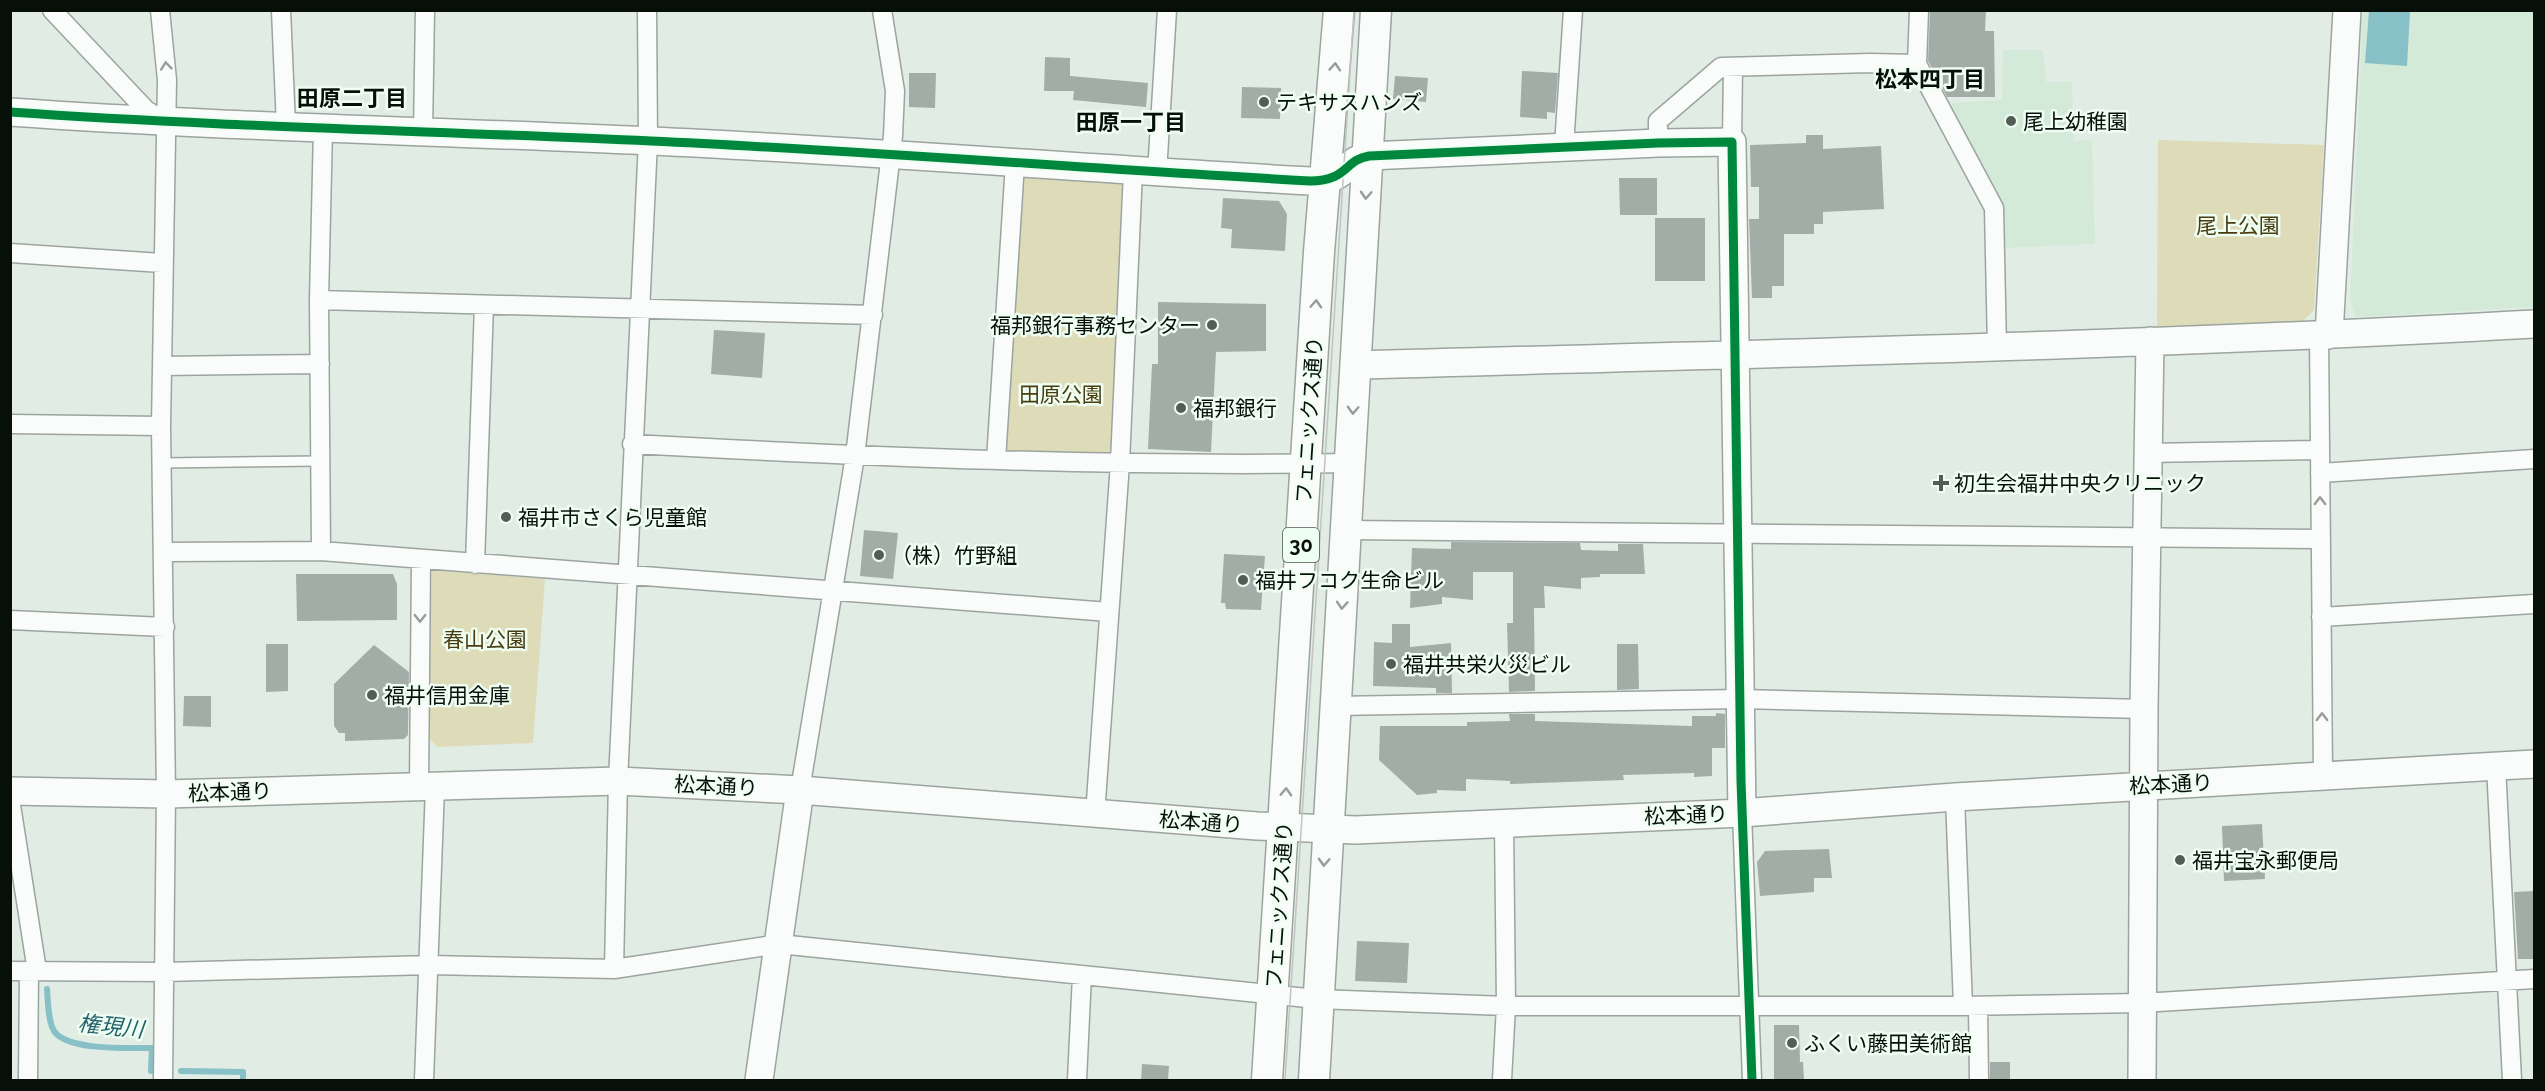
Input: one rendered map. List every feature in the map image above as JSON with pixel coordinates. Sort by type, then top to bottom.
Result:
[{"type":"main road","name":"フェニックス通り","points":[[1268,1080],[1307,463],[1339,10]]},
{"type":"main road","name":"フェニックス通り","points":[[1314,1080],[1326,830],[1347,530],[1376,10]]},
{"type":"street","points":[[52,10],[147,111],[166,123]]},
{"type":"street","points":[[160,10],[167,80],[162,263],[161,426],[166,794],[163,1080]]},
{"type":"street","points":[[281,10],[286,126]]},
{"type":"street","points":[[423,132],[425,10]]},
{"type":"street","points":[[614,969],[618,781],[648,141],[647,10]]},
{"type":"street","points":[[759,1080],[800,790],[855,456],[873,315],[896,99],[882,10]]},
{"type":"street","points":[[1095,815],[1119,463],[1145,172],[1167,10]]},
{"type":"street","points":[[1564,147],[1573,10]]},
{"type":"street","points":[[1919,10],[1917,64],[1994,208],[1997,348]]},
{"type":"street","points":[[2323,776],[2320,450],[2324,336],[2347,10]]},
{"type":"street","points":[[1658,142],[1658,121],[1717,68],[1870,63],[1917,64]]},
{"type":"street","points":[[1734,67],[1732,142],[1736,532],[1742,813],[1752,1080]]},
{"type":"street","points":[[10,112],[166,123],[891,152],[1145,172],[1326,181],[1343,174],[1357,161],[1369,156],[1658,142],[1732,142]]},
{"type":"street","points":[[321,551],[319,300],[323,129]]},
{"type":"street","points":[[996,460],[1015,163]]},
{"type":"street","points":[[10,253],[162,263]]},
{"type":"street","points":[[319,300],[873,315]]},
{"type":"street","points":[[475,564],[483,305]]},
{"type":"street","points":[[1356,365],[1997,348],[2324,336],[2535,324]]},
{"type":"street","points":[[2142,1080],[2144,709],[2150,341]]},
{"type":"street","points":[[162,366],[320,364]]},
{"type":"street","points":[[10,424],[161,426]]},
{"type":"street","points":[[632,444],[855,456],[996,460],[1119,463],[1351,463]]},
{"type":"street","points":[[2147,453],[2320,450]]},
{"type":"street","points":[[2320,473],[2535,459]]},
{"type":"street","points":[[1347,530],[2321,539]]},
{"type":"street","points":[[164,552],[321,551],[1109,612]]},
{"type":"street","points":[[421,560],[430,965],[424,1080]]},
{"type":"street","points":[[2321,617],[2535,604]]},
{"type":"street","points":[[10,620],[165,627]]},
{"type":"street","points":[[1335,706],[1740,699],[2144,709]]},
{"type":"street","name":"松本通り","points":[[10,790],[166,794],[618,781],[800,790],[1095,815],[1326,830],[1742,813],[1955,797],[2535,764]]},
{"type":"street","points":[[2496,766],[2512,1080]]},
{"type":"street","points":[[1955,797],[1979,1080]]},
{"type":"street","points":[[10,799],[33,971],[28,1080]]},
{"type":"street","points":[[1502,1080],[1506,1006],[1504,823]]},
{"type":"street","points":[[10,971],[165,972],[430,965],[614,969],[779,944],[1317,999],[1506,1006],[1971,1006],[2142,1003],[2535,979]]},
{"type":"street","points":[[1077,1080],[1082,975]]},
{"type":"lane","points":[[163,463],[320,461]]},
{"type":"shaded area","points":[[2363,11],[2534,11],[2534,307],[2356,317],[2350,298]]},
{"type":"shaded area","points":[[2003,50],[2043,50],[2046,82],[2072,82],[2074,141],[2092,140],[2095,244],[2003,248],[1952,126],[1952,103],[2002,100]]},
{"type":"green space","name":"尾上公園","points":[[2158,140],[2324,145],[2314,310],[2302,322],[2157,329]]},
{"type":"green space","name":"田原公園","points":[[1024,175],[1125,182],[1112,458],[1001,455]]},
{"type":"green space","name":"春山公園","points":[[432,570],[545,579],[533,743],[437,747],[427,736]]},
{"type":"water","points":[[2369,11],[2410,11],[2407,66],[2365,63]]},
{"type":"building","points":[[1930,10],[1986,10],[1985,31],[1994,31],[1995,97],[1947,97],[1943,89],[1943,68],[1932,68],[1928,61]]},
{"type":"building","points":[[1045,57],[1070,58],[1070,76],[1148,83],[1146,107],[1073,100],[1074,91],[1044,91]]},
{"type":"building","points":[[1522,71],[1558,73],[1555,113],[1547,112],[1547,119],[1520,117]]},
{"type":"building","points":[[909,73],[936,73],[935,108],[909,107]]},
{"type":"building","points":[[1395,76],[1428,78],[1426,102],[1393,99]]},
{"type":"building","points":[[1242,87],[1281,88],[1280,119],[1241,118]]},
{"type":"building","points":[[1806,135],[1823,135],[1823,149],[1881,146],[1884,209],[1823,212],[1823,224],[1814,224],[1814,234],[1784,234],[1784,286],[1772,286],[1772,298],[1752,298],[1749,219],[1759,219],[1759,187],[1751,187],[1750,145],[1806,143]]},
{"type":"building","points":[[1619,178],[1657,178],[1657,215],[1620,215]]},
{"type":"building","points":[[1223,198],[1279,201],[1287,214],[1285,251],[1231,248],[1232,229],[1221,228]]},
{"type":"building","points":[[1655,218],[1705,218],[1705,281],[1655,281]]},
{"type":"building","points":[[1158,302],[1266,304],[1266,351],[1216,352],[1211,452],[1148,449],[1152,364],[1158,364]]},
{"type":"building","points":[[714,330],[765,333],[762,378],[711,374]]},
{"type":"building","name":"（株）竹野組","points":[[864,530],[898,533],[893,579],[860,576]]},
{"type":"building","points":[[1451,542],[1580,543],[1581,550],[1618,551],[1618,544],[1643,544],[1645,574],[1600,574],[1600,577],[1581,578],[1581,589],[1544,586],[1545,608],[1534,608],[1535,691],[1509,692],[1507,623],[1513,623],[1513,572],[1473,572],[1473,600],[1442,597],[1442,604],[1410,608],[1412,548],[1451,549]]},
{"type":"building","name":"福井フコク生命ビル","points":[[1224,554],[1265,556],[1261,610],[1226,609],[1225,603],[1221,603]]},
{"type":"building","points":[[296,574],[393,574],[397,584],[397,620],[297,621]]},
{"type":"building","points":[[1392,624],[1410,624],[1410,647],[1451,643],[1452,693],[1436,693],[1436,688],[1373,686],[1374,642],[1392,643]]},
{"type":"building","points":[[266,644],[288,644],[288,691],[266,692]]},
{"type":"building","points":[[1617,644],[1638,644],[1639,689],[1617,690]]},
{"type":"building","name":"福井信用金庫","points":[[374,645],[409,672],[408,735],[404,739],[345,741],[345,733],[339,733],[334,726],[334,684]]},
{"type":"building","points":[[184,696],[211,696],[211,727],[183,726]]},
{"type":"building","points":[[1716,713],[1725,714],[1725,748],[1712,748],[1712,776],[1694,777],[1694,773],[1623,775],[1624,780],[1510,784],[1510,781],[1466,779],[1466,791],[1437,790],[1437,793],[1417,795],[1379,760],[1380,726],[1467,726],[1467,722],[1510,721],[1509,714],[1535,714],[1535,721],[1692,726],[1692,716],[1716,716]]},
{"type":"building","points":[[2262,824],[2265,879],[2224,881],[2222,826]]},
{"type":"building","points":[[1829,849],[1832,878],[1814,878],[1814,892],[1760,896],[1757,862],[1765,851]]},
{"type":"building","points":[[2535,891],[2535,959],[2518,959],[2514,892]]},
{"type":"building","points":[[1357,941],[1409,943],[1407,983],[1355,981]]},
{"type":"building","points":[[1774,1025],[1799,1025],[1800,1062],[1803,1062],[1804,1080],[1774,1080]]},
{"type":"building","points":[[1990,1062],[2010,1062],[2010,1080],[1990,1080]]},
{"type":"building","points":[[1142,1064],[1169,1066],[1168,1080],[1141,1080]]},
{"type":"waterway","name":"権現川","points":[[47,989],[51,1022],[54,1031],[61,1037],[72,1042],[100,1047],[152,1048],[151,1071]]},
{"type":"waterway","name":"権現川","points":[[181,1071],[243,1072],[243,1080]]},
{"type":"tram line","points":[[1285,1080],[1354,10]]},
{"type":"cycle path","points":[[10,112],[250,125],[733,145],[1310,181],[1332,178],[1361,158],[1369,156],[1658,143],[1732,142],[1741,781],[1752,1080]]},
{"type":"place","name":"テキサスハンズ","points":[[1264,102]]},
{"type":"place","name":"尾上幼稚園","points":[[2011,121]]},
{"type":"place","name":"福邦銀行事務センター","points":[[1212,325]]},
{"type":"place","name":"福邦銀行","points":[[1181,408]]},
{"type":"place","name":"初生会福井中央クリニック","points":[[1941,483]]},
{"type":"place","name":"福井市さくら児童館","points":[[506,517]]},
{"type":"place","name":"（株）竹野組","points":[[879,555]]},
{"type":"place","name":"福井フコク生命ビル","points":[[1243,580]]},
{"type":"place","name":"福井共栄火災ビル","points":[[1391,664]]},
{"type":"place","name":"福井信用金庫","points":[[372,695]]},
{"type":"place","name":"福井宝永郵便局","points":[[2180,860]]},
{"type":"place","name":"ふくい藤田美術館","points":[[1792,1043]]},
{"type":"district","name":"松本四丁目","points":[[1930,79]]},
{"type":"district","name":"田原二丁目","points":[[352,98]]},
{"type":"district","name":"田原一丁目","points":[[1131,122]]}]
